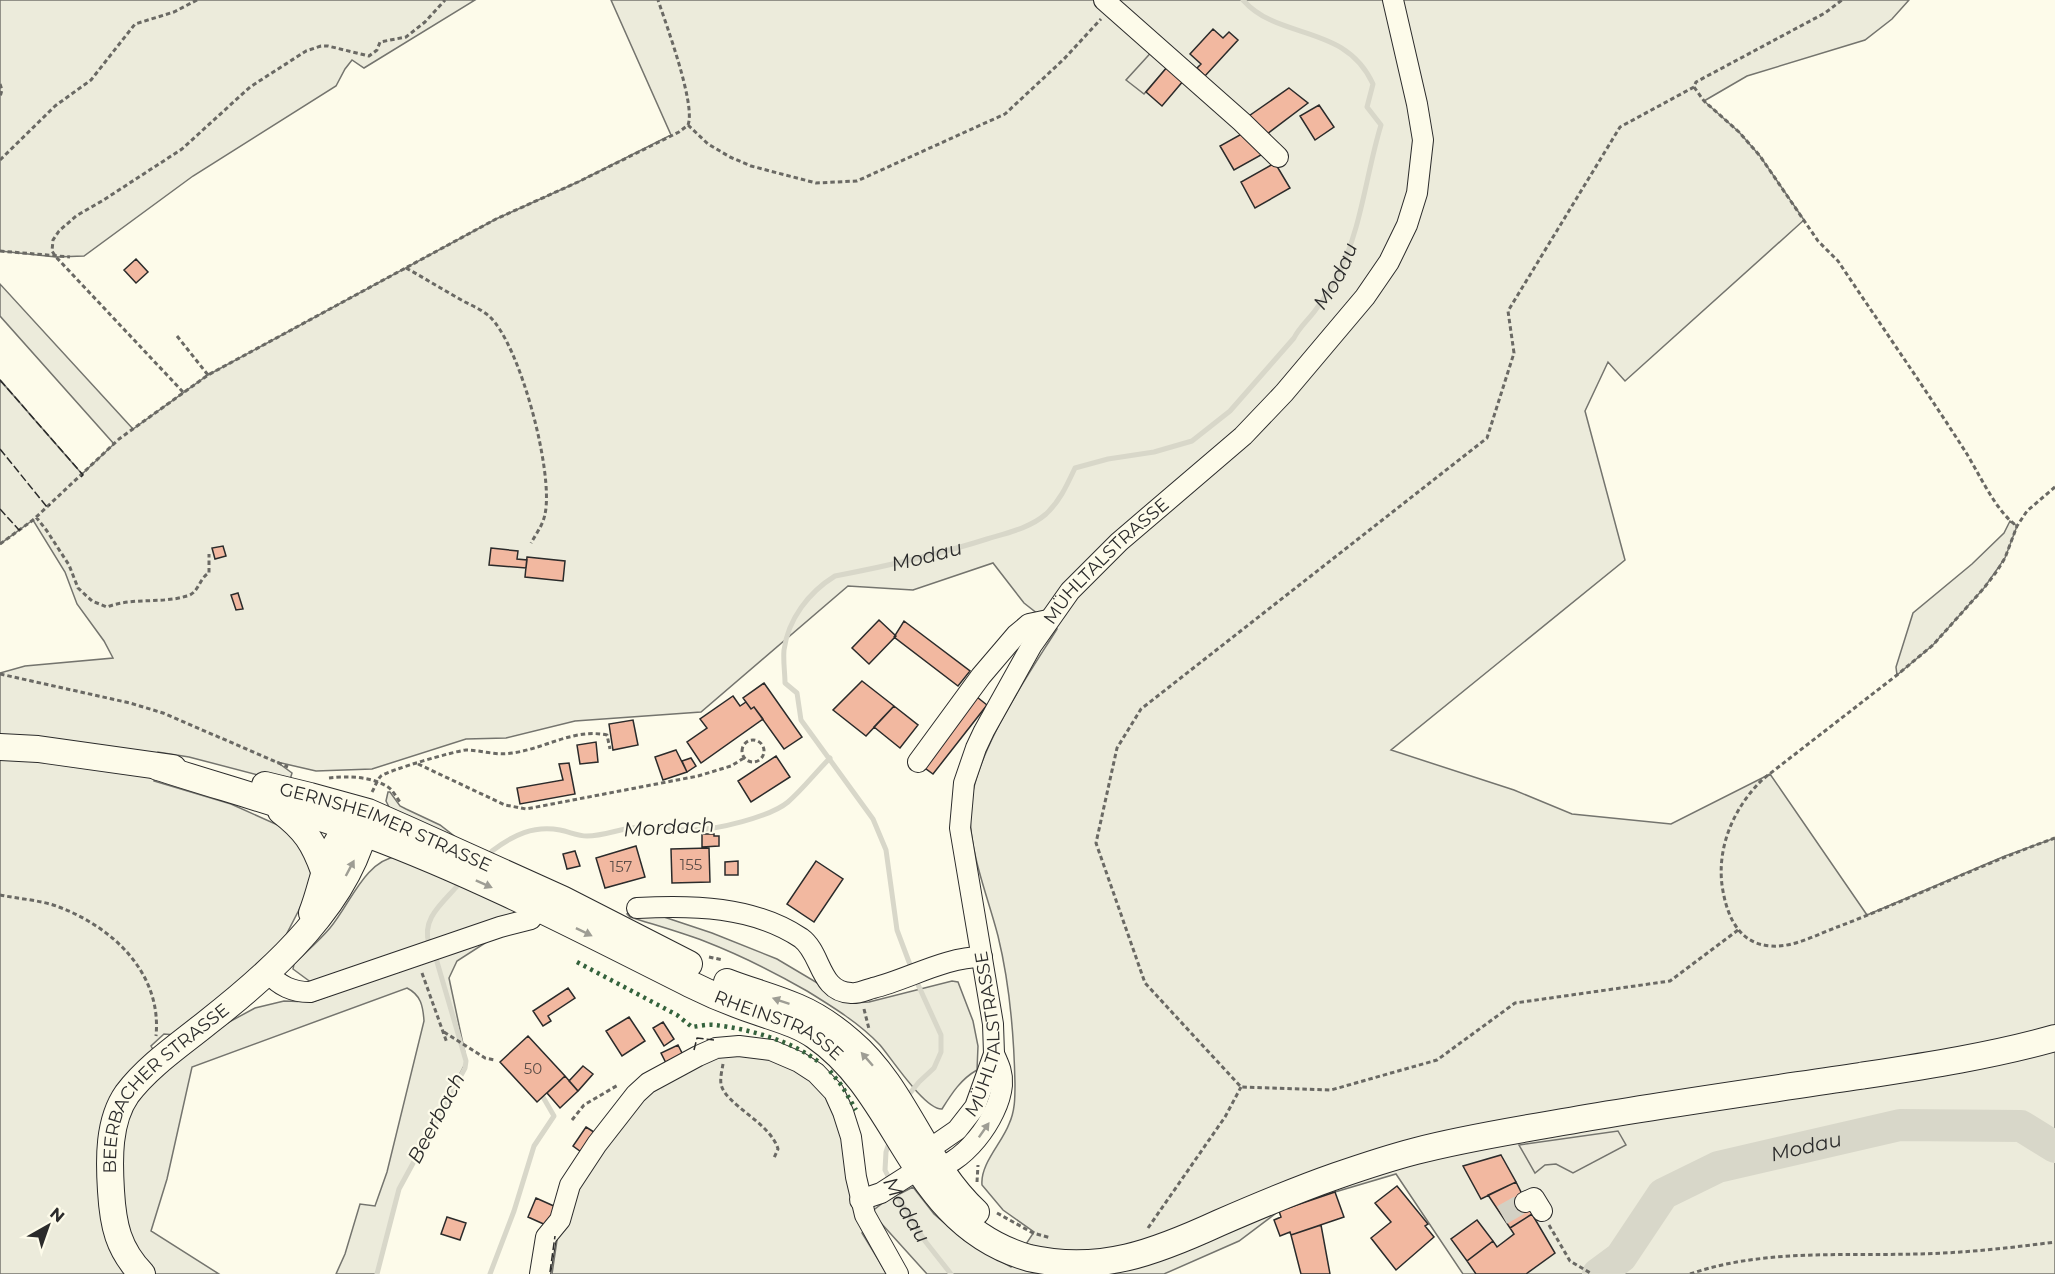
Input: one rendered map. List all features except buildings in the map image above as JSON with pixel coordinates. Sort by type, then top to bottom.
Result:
[{"type":"main road","name":"GERNSHEIMER STRASSE","points":[[0,747],[73,753],[187,770],[310,796],[359,824],[436,862],[534,905]]},
{"type":"main road","name":"GERNSHEIMER STRASSE","points":[[158,767],[269,802],[359,824]]},
{"type":"main road","points":[[269,802],[307,834],[324,871]]},
{"type":"main road","name":"BEERBACHER STRASSE","points":[[304,933],[317,901],[324,871],[336,843],[359,824]]},
{"type":"main road","name":"BEERBACHER STRASSE","points":[[141,1274],[130,1262],[125,1252],[113,1218],[110,1147],[120,1109],[127,1095],[159,1060],[268,973],[304,933],[347,876],[356,858],[359,824]]},
{"type":"main road","name":"RHEINSTRASSE","points":[[534,905],[717,997],[805,1030],[820,1039],[890,1107]]},
{"type":"main road","name":"RHEINSTRASSE","points":[[534,905],[630,934],[707,974],[813,1015],[858,1049],[880,1075],[890,1107],[919,1164]]},
{"type":"main road","points":[[890,1107],[914,1126],[919,1164],[937,1196],[968,1227],[1013,1253],[1046,1262],[1074,1265],[1116,1263],[1156,1251],[1302,1189],[1414,1151],[1505,1132],[1716,1096],[1950,1062],[2000,1053],[2055,1038]]},
{"type":"street","name":"MÜHLTALSTRASSE","points":[[919,1164],[972,1146],[981,1136],[993,1115],[1003,1084],[1002,1071],[994,1054],[993,1024],[973,957],[960,828],[964,783],[984,731],[1032,645],[1071,591],[1119,542],[1260,419],[1365,297],[1389,262],[1407,225],[1417,193],[1423,140],[1393,0]]},
{"type":"street","points":[[1106,7],[1242,122],[1278,157]]},
{"type":"street","points":[[918,762],[981,676],[1016,635],[1029,624],[1048,620]]},
{"type":"street","points":[[268,973],[285,988],[310,992],[500,927],[534,905]]},
{"type":"street","points":[[637,908],[703,906],[760,920],[784,929],[804,940],[830,984],[842,992],[853,994],[973,957]]},
{"type":"street","points":[[540,1274],[546,1237],[560,1220],[570,1185],[597,1143],[643,1084],[698,1056],[726,1046]]},
{"type":"street","name":"RHEINSTRASSE","points":[[726,1046],[759,1047],[771,1050],[799,1062],[816,1073],[834,1092],[852,1137],[864,1215],[898,1274]]},
{"type":"street","points":[[860,1200],[881,1193],[919,1164]]},
{"type":"path","points":[[0,160],[55,106],[91,80],[135,24],[174,12],[197,0]]},
{"type":"path","points":[[183,392],[56,257],[52,251],[53,240],[68,222],[182,148],[250,87],[306,51],[321,46],[335,47],[365,56],[373,55],[380,42],[406,37],[425,22],[445,0]]},
{"type":"path","points":[[0,544],[36,517],[119,439],[208,375],[496,219],[578,183],[679,132],[688,125],[691,113],[675,50],[658,0]]},
{"type":"path","points":[[1738,930],[1670,981],[1515,1003],[1437,1060],[1331,1090],[1241,1087],[1145,983],[1096,843],[1117,748],[1141,709],[1487,438],[1514,353],[1508,310],[1620,127],[1694,87],[1696,82],[1825,13],[1842,0]]},
{"type":"path","points":[[688,125],[708,144],[751,166],[816,183],[857,181],[1005,114],[1064,59],[1106,7]]},
{"type":"path","points":[[0,84],[2,90],[0,97]]},
{"type":"path","points":[[1694,87],[1704,101],[1739,132],[1760,156],[1818,241],[1838,261],[1946,421],[1995,501],[2010,521],[2017,526]]},
{"type":"path","points":[[0,251],[56,257],[70,256]]},
{"type":"path","points":[[406,268],[488,315],[502,331],[509,345],[540,443],[546,486],[546,513],[531,543]]},
{"type":"path","points":[[177,336],[208,375]]},
{"type":"path","points":[[2055,487],[2027,511],[2017,526],[2005,558],[1997,570],[1933,645],[1861,704],[1763,778],[1748,795],[1726,837],[1721,862],[1726,909],[1738,930],[1755,942],[1771,946],[1786,944],[1810,938],[2005,856],[2055,838]]},
{"type":"path","points":[[36,517],[69,565],[78,588],[92,601],[107,608],[126,601],[154,601],[189,596],[194,592],[203,576],[209,573],[209,554]]},
{"type":"path","points":[[0,674],[130,703],[164,713],[292,769]]},
{"type":"path","points":[[359,824],[377,782],[384,775],[401,767],[465,750],[509,754],[585,733],[607,735],[610,749]]},
{"type":"path","points":[[754,740],[761,742],[764,754],[761,760],[755,763],[744,758],[741,752],[743,745],[754,740]]},
{"type":"path","points":[[418,764],[505,805],[526,809],[698,776],[731,766],[744,758]]},
{"type":"path","points":[[322,779],[360,778],[377,782]]},
{"type":"path","points":[[0,895],[58,906],[92,923],[116,939],[130,953],[144,973],[154,997],[158,1022],[156,1054],[159,1060]]},
{"type":"path","points":[[416,955],[447,1043]]},
{"type":"path","points":[[856,993],[864,1008],[871,1037]]},
{"type":"path","points":[[443,1031],[485,1058],[495,1060]]},
{"type":"path","points":[[726,1046],[721,1085],[725,1094],[766,1129],[774,1139],[778,1149],[774,1158]]},
{"type":"path","points":[[572,1120],[584,1105],[628,1079],[634,1079],[643,1084]]},
{"type":"path","points":[[1144,1233],[1225,1117],[1241,1087]]},
{"type":"path","points":[[1533,1207],[1570,1261],[1592,1274]]},
{"type":"path","points":[[993,1210],[1033,1233],[1060,1241]]},
{"type":"path","points":[[1690,1274],[1714,1266],[1786,1257],[1921,1254],[2055,1242]]},
{"type":"shaded area","points":[[0,0],[475,0],[364,68],[352,60],[336,86],[193,176],[84,256],[56,257],[0,251]]},
{"type":"shaded area","points":[[611,0],[1909,0],[1892,19],[1865,40],[1747,76],[1704,101],[1739,132],[1760,156],[1804,220],[1625,381],[1608,362],[1585,411],[1625,560],[1391,750],[1514,790],[1572,814],[1671,824],[1770,774],[1867,915],[2005,856],[2055,838],[2055,1274],[1463,1274],[1396,1174],[1279,1211],[1239,1241],[1164,1274],[927,1274],[880,1222],[862,1233],[887,1274],[552,1274],[560,1220],[597,1144],[681,1064],[759,1047],[834,1092],[871,1212],[884,1202],[913,1187],[934,1214],[964,1240],[1011,1267],[1034,1232],[1003,1210],[982,1185],[984,1169],[1006,1131],[1012,1114],[1015,1094],[1011,1010],[1006,973],[973,847],[970,816],[979,769],[990,744],[1016,694],[1057,629],[1024,603],[993,563],[913,590],[848,586],[701,712],[575,721],[506,738],[466,739],[372,769],[316,771],[277,762],[292,773],[289,783],[189,757],[158,752],[154,781],[231,804],[289,830],[312,867],[309,885],[302,904],[286,935],[269,956],[176,1035],[164,1034],[151,1046],[159,1060],[255,1008],[284,1001],[312,1002],[406,968],[312,983],[293,969],[294,964],[338,918],[367,874],[386,860],[398,856],[391,811],[386,801],[388,792],[400,806],[440,825],[462,842],[510,905],[524,918],[457,961],[449,978],[466,1058],[465,1064],[399,1189],[377,1274],[336,1274],[345,1254],[360,1204],[375,1206],[387,1172],[424,1021],[420,1002],[407,988],[192,1067],[167,1179],[151,1231],[219,1274],[0,1274],[0,673],[25,666],[113,658],[104,641],[77,604],[65,572],[33,520],[0,544],[0,380],[82,474],[114,444],[0,316],[0,284],[133,429],[208,375],[496,219],[578,182],[671,135]]},
{"type":"shaded area","points":[[1157,46],[1168,66],[1144,94],[1126,80]]},
{"type":"shaded area","points":[[2010,521],[2017,526],[2005,558],[1984,588],[1933,645],[1897,675],[1896,667],[1913,613],[1972,564],[2004,533]]},
{"type":"shaded area","points":[[643,910],[712,933],[777,959],[851,1003],[869,1002],[952,981],[958,982],[973,1021],[978,1046],[977,1070],[953,1092],[942,1109],[935,1107],[918,1093],[880,1045],[836,1009],[795,984],[744,958],[704,941],[630,917],[627,914]]},
{"type":"shaded area","points":[[1618,1131],[1626,1145],[1573,1173],[1556,1164],[1545,1165],[1535,1173],[1519,1145]]},
{"type":"waterway","name":"Modau","points":[[912,970],[897,930],[886,850],[873,819],[801,720],[797,693],[785,683],[786,639],[801,607],[808,598],[835,576],[931,555],[1018,529],[1040,519],[1051,509],[1063,493],[1075,468],[1108,459],[1154,452],[1192,441],[1230,411],[1294,338],[1317,307],[1339,273],[1358,218],[1381,125],[1367,107],[1373,84],[1361,65],[1346,51],[1329,41],[1275,22],[1258,13],[1243,0]]},
{"type":"waterway","name":"Mordach","points":[[492,851],[516,836],[541,829],[560,830],[587,836],[635,827],[692,830],[742,822],[780,808],[799,792],[830,758]]},
{"type":"waterway","name":"Mordach","points":[[429,944],[427,935],[431,919],[440,904],[459,884]]},
{"type":"waterway","name":"Beerbach","points":[[377,1274],[399,1189],[465,1068],[466,1061],[435,955]]},
{"type":"waterway","name":"Modau","points":[[906,1098],[934,1068],[941,1052],[941,1035],[915,978]]},
{"type":"waterway","points":[[490,1274],[514,1211],[534,1146],[554,1116],[543,1097]]},
{"type":"waterway","name":"Modau","points":[[1598,1274],[1621,1257],[1663,1194],[1718,1167],[1900,1125],[2021,1126],[2055,1147]]},
{"type":"waterway","name":"Modau","points":[[890,1140],[886,1152],[885,1170],[900,1201],[925,1241],[951,1274]]},
{"type":"tunnel","points":[[1502,1215],[1525,1202]]},
{"type":"hedge","points":[[577,962],[677,1015],[692,1027],[715,1025],[756,1033],[797,1048],[820,1063]]},
{"type":"hedge","points":[[830,1071],[856,1110]]},
{"type":"fence","points":[[0,380],[83,475],[81,477]]},
{"type":"fence","points":[[0,449],[47,507],[50,505]]},
{"type":"fence","points":[[0,509],[19,530],[22,528]]},
{"type":"fence","points":[[694,1050],[697,1038],[714,1040]]},
{"type":"fence","points":[[550,1272],[555,1236]]}]
